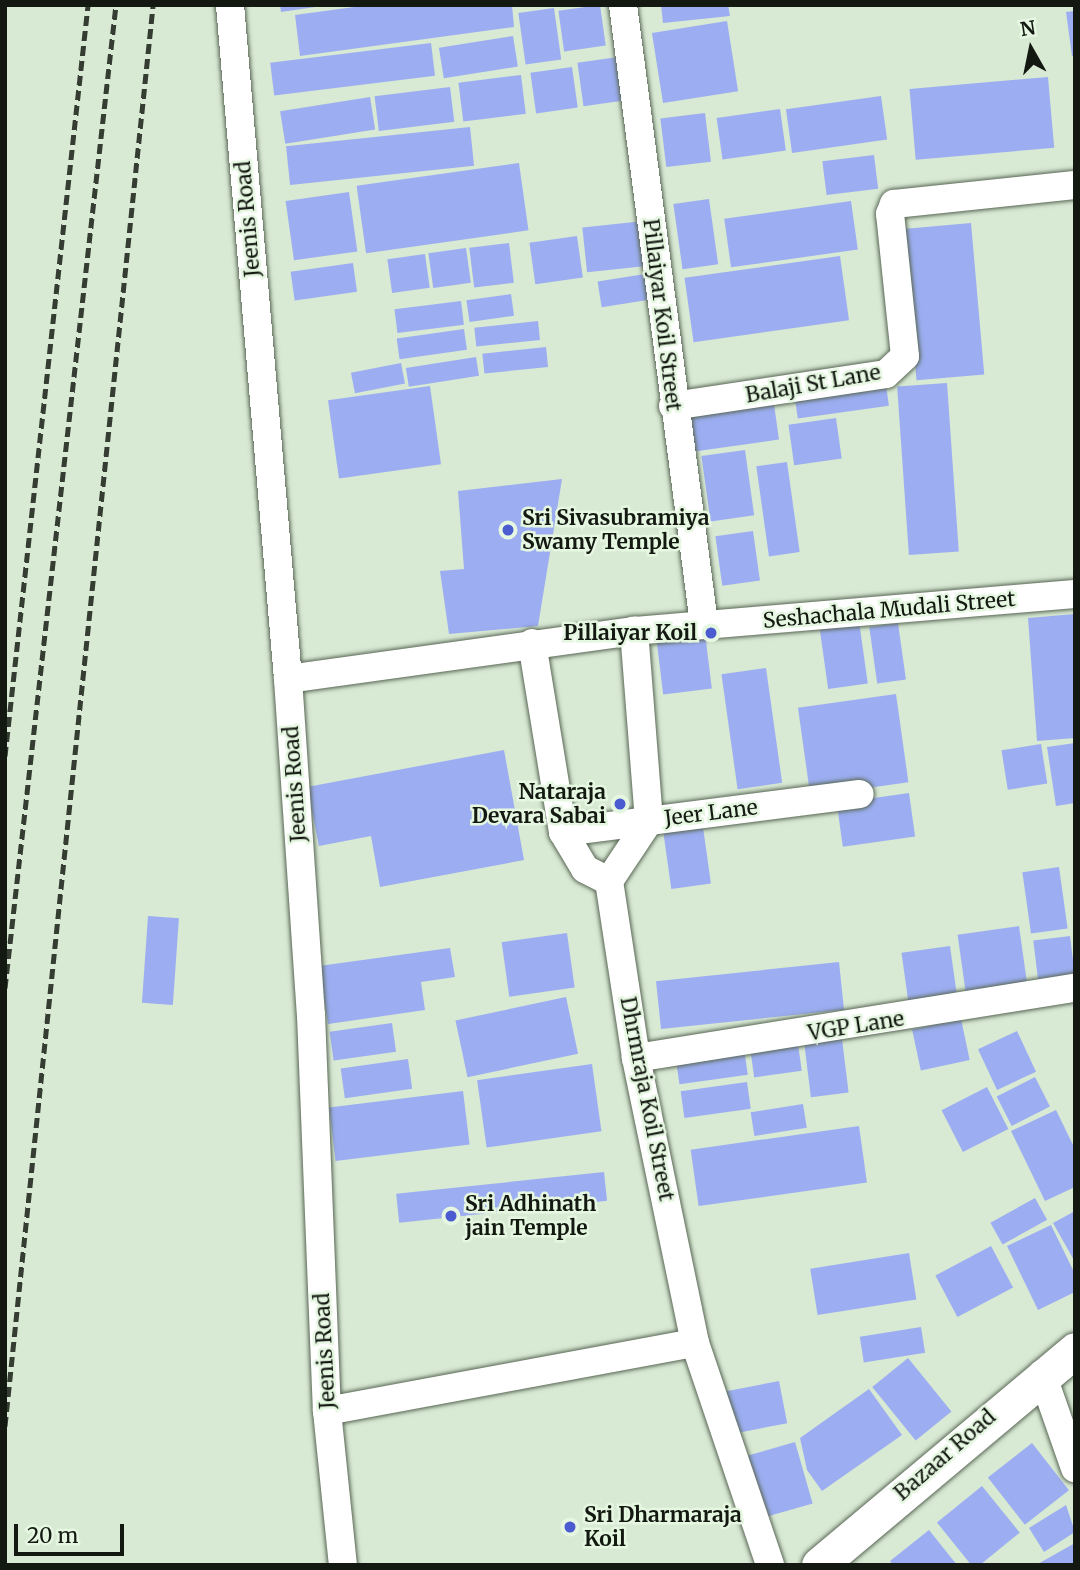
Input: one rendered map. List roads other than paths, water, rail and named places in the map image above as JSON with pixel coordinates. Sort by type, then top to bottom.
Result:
[{"type":"street","name":"Jeenis Road","points":[[230,5],[288,679],[311,1015],[327,1411],[343,1565]]},
{"type":"street","name":"Pillaiyar Koil Street","points":[[623,5],[704,624]]},
{"type":"street","name":"Balaji St Lane","points":[[674,406],[886,374],[905,356],[890,214],[894,204],[1075,185]]},
{"type":"street","name":"Seshachala Mudali Street","points":[[288,679],[532,643],[634,631],[1075,594]]},
{"type":"street","points":[[532,643],[563,832],[585,869],[609,881],[649,821],[634,631]]},
{"type":"street","name":"Jeer Lane","points":[[563,832],[860,794]]},
{"type":"street","name":"Dhrmraja Koil Street","points":[[609,881],[636,1058],[695,1343],[771,1565]]},
{"type":"street","name":"VGP Lane","points":[[636,1058],[1075,988]]},
{"type":"street","points":[[327,1411],[695,1343]]},
{"type":"street","name":"Bazaar Road","points":[[836,1559],[1042,1374],[1075,1350]]},
{"type":"street","points":[[1042,1374],[1075,1468]]},
{"type":"railway","points":[[5,756],[88,5]]},
{"type":"railway","points":[[5,988],[116,5]]},
{"type":"railway","points":[[5,1426],[153,5]]},
{"type":"place","name":"Sri Sivasubramiya Swamy Temple","points":[[508,530]]},
{"type":"place","name":"Pillaiyar Koil","points":[[711,633]]},
{"type":"place","name":"Nataraja Devara Sabai","points":[[620,804]]},
{"type":"place","name":"Sri Adhinath jain Temple","points":[[451,1216]]},
{"type":"place","name":"Sri Dharmaraja Koil","points":[[570,1527]]}]
